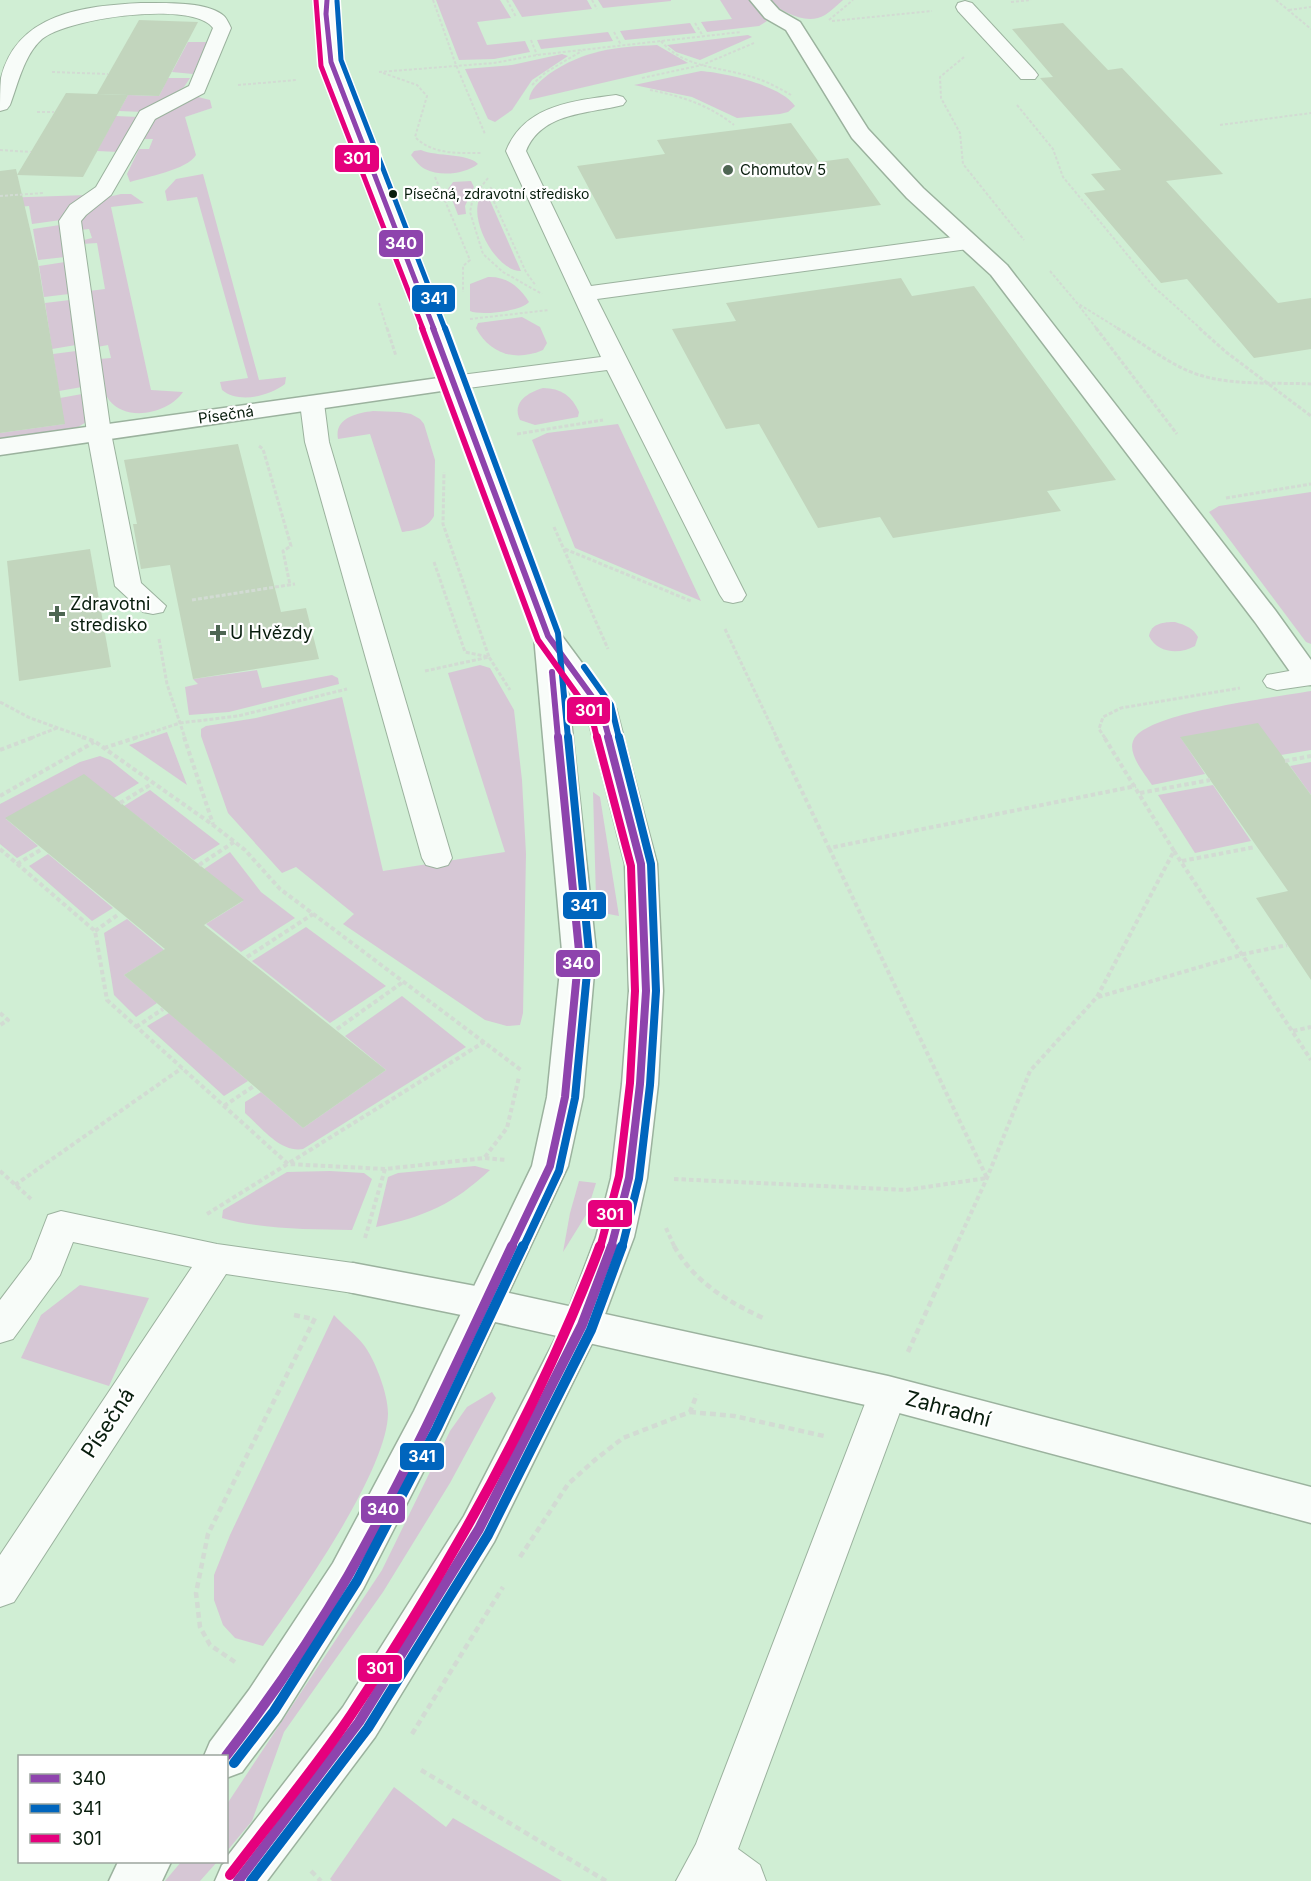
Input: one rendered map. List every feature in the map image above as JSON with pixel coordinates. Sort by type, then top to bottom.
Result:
[{"type":"street","points":[[228,1755],[266,1705],[348,1576],[428,1423],[550,1166],[565,1097],[579,951],[548,636],[476,438],[331,62],[326,14],[327,0]]},
{"type":"street","points":[[760,0],[772,14],[793,26],[860,133],[915,193],[999,270],[1265,616],[1309,677]]},
{"type":"street","name":"Písečná","points":[[0,447],[453,383]]},
{"type":"street","points":[[238,1881],[359,1722],[473,1538],[582,1325],[615,1238],[629,1178],[640,1084],[646,991],[641,864],[601,709],[548,636]]},
{"type":"street","name":"Zahradní","points":[[353,1278],[486,1304],[888,1393],[1311,1505]]},
{"type":"street","points":[[132,1881],[147,1863]]},
{"type":"lane","points":[[0,105],[27,43],[38,33],[58,23],[92,13],[132,7],[172,6],[206,11],[222,22],[222,28],[197,89],[147,115],[104,191],[78,210],[70,221],[99,433],[128,586],[153,606]]},
{"type":"lane","points":[[965,8],[1029,75]]},
{"type":"lane","points":[[616,101],[583,106],[537,121],[519,139],[516,151],[615,362],[733,595]]},
{"type":"lane","points":[[583,294],[968,242]]},
{"type":"lane","points":[[453,383],[615,362]]},
{"type":"lane","points":[[312,403],[317,442],[437,858]]},
{"type":"lane","points":[[1277,681],[1309,677]]},
{"type":"lane","points":[[0,1328],[47,1265],[61,1225],[217,1258],[353,1278]]},
{"type":"lane","name":"Písečná","points":[[0,1589],[217,1258]]},
{"type":"lane","points":[[718,1873],[888,1393]]},
{"type":"path","points":[[433,0],[456,65],[379,72],[417,85],[427,96],[426,108],[416,126],[415,137],[421,145],[460,153],[488,153]]},
{"type":"path","points":[[507,0],[516,17]]},
{"type":"path","points":[[592,0],[597,9]]},
{"type":"path","points":[[826,22],[853,0]]},
{"type":"path","points":[[1276,0],[1311,28]]},
{"type":"path","points":[[1288,10],[1311,8]]},
{"type":"path","points":[[695,23],[703,36]]},
{"type":"path","points":[[614,32],[621,45]]},
{"type":"path","points":[[993,37],[953,64],[940,77],[941,98],[960,134],[963,164],[1026,242]]},
{"type":"path","points":[[531,40],[537,55]]},
{"type":"path","points":[[661,41],[669,50],[695,63],[751,77],[798,98]]},
{"type":"path","points":[[530,88],[546,72],[585,49]]},
{"type":"path","points":[[15,70],[108,74]]},
{"type":"path","points":[[197,89],[297,80]]},
{"type":"path","points":[[647,89],[666,92],[701,103],[712,108],[734,125]]},
{"type":"path","points":[[1016,104],[1053,149],[1063,177],[1154,287],[1226,352],[1311,416]]},
{"type":"path","points":[[1220,126],[1311,113]]},
{"type":"path","points":[[0,150],[31,152]]},
{"type":"path","points":[[495,171],[473,197],[470,212],[483,254],[503,272],[542,295]]},
{"type":"path","points":[[435,177],[470,260],[463,266],[463,299]]},
{"type":"path","points":[[1048,268],[1077,303],[1177,366],[1205,376],[1238,381],[1311,384]]},
{"type":"path","points":[[377,296],[398,360]]},
{"type":"path","points":[[213,825],[167,684],[153,606],[293,584],[283,550],[291,546],[263,449],[254,441]]},
{"type":"path","points":[[444,471],[443,524],[489,657],[512,694]]},
{"type":"path","points":[[1226,498],[1311,484]]},
{"type":"path","points":[[564,548],[695,603]]},
{"type":"path","points":[[434,562],[465,652],[489,657]]},
{"type":"path","points":[[104,748],[180,723],[238,716],[489,657]]},
{"type":"path","points":[[1277,681],[1121,708],[1103,717],[1099,729],[1174,851],[1244,954],[1311,1060]]},
{"type":"path","points":[[0,702],[30,718],[94,741],[213,825],[245,850],[280,889],[520,1070]]},
{"type":"path","points":[[0,750],[58,728]]},
{"type":"path","points":[[0,796],[94,741]]},
{"type":"path","points":[[1286,761],[1311,756]]},
{"type":"path","points":[[1140,793],[1209,780]]},
{"type":"path","points":[[120,803],[153,783]]},
{"type":"path","points":[[969,820],[1136,786]]},
{"type":"path","points":[[199,865],[234,842]]},
{"type":"path","points":[[1182,861],[1255,847]]},
{"type":"path","points":[[829,848],[987,1178]]},
{"type":"path","points":[[0,849],[94,931],[107,1000],[288,1164],[385,1169],[485,1158],[550,1166]]},
{"type":"path","points":[[17,864],[42,849]]},
{"type":"path","points":[[888,1393],[987,1178],[1030,1071],[1097,997],[1174,851]]},
{"type":"path","points":[[94,931],[119,914]]},
{"type":"path","points":[[247,957],[313,914]]},
{"type":"path","points":[[1097,997],[1244,954],[1287,945]]},
{"type":"path","points":[[337,1029],[403,982]]},
{"type":"path","points":[[136,1027],[163,1009]]},
{"type":"path","points":[[0,1013],[8,1020],[0,1025]]},
{"type":"path","points":[[1293,1031],[1311,1027]]},
{"type":"path","points":[[156,1245],[484,1042]]},
{"type":"path","points":[[485,1158],[507,1128],[522,1060]]},
{"type":"path","points":[[15,1185],[183,1068]]},
{"type":"path","points":[[224,1106],[254,1086]]},
{"type":"path","points":[[629,1178],[906,1190],[987,1178]]},
{"type":"path","points":[[235,1662],[210,1645],[200,1627],[196,1593],[208,1534],[313,1319]]},
{"type":"path","points":[[690,1412],[710,1354]]},
{"type":"path","points":[[518,1560],[568,1484],[596,1459],[623,1438],[690,1412],[734,1416],[868,1446]]},
{"type":"path","points":[[411,1736],[507,1580]]},
{"type":"path","points":[[421,1770],[606,1881]]},
{"type":"path","points":[[317,1863],[309,1873],[321,1881]]},
{"type":"shaded area","points":[[436,0],[500,0],[511,18],[477,22],[487,45],[525,41],[530,52],[494,59],[459,60]]},
{"type":"shaded area","points":[[512,0],[587,0],[592,9],[522,17]]},
{"type":"shaded area","points":[[598,0],[671,0],[671,1],[603,8]]},
{"type":"shaded area","points":[[720,0],[749,0],[767,21],[759,26],[707,32],[701,22],[732,19]]},
{"type":"shaded area","points":[[768,0],[843,0],[825,15],[810,19],[787,13]]},
{"type":"shaded area","points":[[690,23],[696,33],[625,40],[620,31]]},
{"type":"shaded area","points":[[608,32],[613,41],[541,49],[537,40]]},
{"type":"shaded area","points":[[748,35],[752,37],[700,60],[676,52],[667,45]]},
{"type":"shaded area","points":[[188,42],[207,42],[193,74],[172,72]]},
{"type":"shaded area","points":[[657,45],[688,63],[529,100],[533,89],[542,79],[575,60],[600,51]]},
{"type":"shaded area","points":[[562,54],[568,56],[532,80],[512,110],[495,122],[488,119],[465,69],[512,65]]},
{"type":"shaded area","points":[[701,71],[752,81],[778,92],[795,106],[788,112],[780,114],[737,118],[692,97],[634,85]]},
{"type":"shaded area","points":[[168,78],[190,78],[184,87],[143,112],[119,111],[128,95],[159,96]]},
{"type":"shaded area","points":[[194,96],[210,100],[212,108],[185,117],[196,155],[175,169],[130,182],[127,174],[139,149],[149,149],[153,139],[144,139],[157,117]]},
{"type":"shaded area","points":[[116,116],[138,117],[119,152],[97,151]]},
{"type":"shaded area","points":[[421,150],[467,158],[478,164],[466,170],[438,173],[425,169],[411,155],[414,151]]},
{"type":"shaded area","points":[[203,174],[259,380],[286,377],[285,384],[263,395],[237,397],[222,390],[220,382],[248,378],[197,197],[167,201],[165,191],[176,179]]},
{"type":"shaded area","points":[[471,181],[474,187],[465,206],[466,214],[458,215],[448,189],[453,182]]},
{"type":"shaded area","points":[[483,193],[488,196],[521,271],[511,269],[502,262],[485,240],[477,214],[478,202]]},
{"type":"shaded area","points":[[131,194],[144,203],[111,207],[151,390],[183,392],[168,405],[148,412],[137,413],[117,407],[109,400],[104,390],[99,359],[111,358],[108,345],[97,347],[89,291],[105,289],[97,243],[82,244],[80,241],[92,238],[89,229],[80,230],[82,219],[108,197]]},
{"type":"shaded area","points":[[87,195],[61,220],[32,224],[29,206],[0,209],[0,198]]},
{"type":"shaded area","points":[[60,225],[65,257],[38,260],[33,229]]},
{"type":"shaded area","points":[[65,262],[69,294],[44,297],[39,266]]},
{"type":"shaded area","points":[[488,277],[501,278],[512,283],[529,302],[518,308],[501,312],[470,311],[470,284]]},
{"type":"shaded area","points":[[70,300],[76,345],[52,349],[45,303]]},
{"type":"shaded area","points":[[522,317],[540,327],[547,343],[543,350],[523,355],[504,353],[488,344],[476,328],[478,323]]},
{"type":"shaded area","points":[[76,351],[82,387],[59,391],[53,354]]},
{"type":"shaded area","points":[[543,388],[560,391],[569,397],[579,412],[578,417],[535,425],[520,420],[518,408],[520,403],[527,395]]},
{"type":"shaded area","points":[[82,394],[88,421],[73,430],[0,439],[0,433],[64,424],[60,398]]},
{"type":"shaded area","points":[[373,411],[411,414],[424,424],[435,460],[434,516],[428,524],[420,528],[402,532],[370,434],[338,439],[338,432],[343,421],[360,413]]},
{"type":"shaded area","points":[[618,424],[701,601],[575,548],[532,440],[547,433]]},
{"type":"shaded area","points":[[1311,492],[1311,644],[1306,642],[1209,512],[1219,506]]},
{"type":"shaded area","points":[[1175,622],[1194,631],[1198,637],[1195,646],[1182,651],[1169,651],[1153,642],[1149,636],[1152,628],[1162,623]]},
{"type":"shaded area","points":[[480,665],[490,668],[514,710],[522,780],[526,854],[523,1013],[520,1025],[507,1026],[485,1020],[343,924],[354,914],[296,867],[282,873],[228,813],[201,736],[201,729],[206,726],[256,718],[342,697],[383,871],[505,852],[448,673]]},
{"type":"shaded area","points":[[257,670],[262,688],[332,675],[338,678],[339,684],[229,712],[189,715],[185,687],[198,684],[193,679]]},
{"type":"shaded area","points":[[1311,691],[1311,750],[1281,755],[1181,738],[1205,774],[1152,785],[1134,757],[1132,745],[1134,739],[1144,729],[1163,721],[1215,707]]},
{"type":"shaded area","points":[[167,732],[187,785],[129,745]]},
{"type":"shaded area","points":[[100,756],[110,760],[139,783],[114,798],[6,819],[38,846],[17,858],[0,844],[0,804],[80,762]]},
{"type":"shaded area","points":[[1311,762],[1311,795],[1290,766]]},
{"type":"shaded area","points":[[1213,785],[1251,841],[1195,853],[1158,795]]},
{"type":"shaded area","points":[[150,790],[220,844],[194,860],[124,806]]},
{"type":"shaded area","points":[[593,792],[600,797],[619,916],[598,912]]},
{"type":"shaded area","points":[[230,852],[261,892],[295,918],[241,952],[206,924],[243,901],[204,869]]},
{"type":"shaded area","points":[[48,854],[113,908],[92,921],[29,866]]},
{"type":"shaded area","points":[[127,919],[164,950],[124,975],[157,1003],[136,1017],[114,995],[104,933]]},
{"type":"shaded area","points":[[306,927],[386,986],[330,1023],[252,961]]},
{"type":"shaded area","points":[[402,996],[466,1047],[303,1149],[286,1147],[279,1143],[245,1113],[245,1102],[261,1092],[303,1128],[386,1070],[345,1036]]},
{"type":"shaded area","points":[[169,1013],[248,1081],[224,1096],[147,1026]]},
{"type":"shaded area","points":[[475,1166],[490,1170],[450,1201],[410,1218],[376,1227],[388,1177],[398,1173]]},
{"type":"shaded area","points":[[287,1172],[364,1173],[372,1179],[352,1230],[270,1227],[222,1218],[223,1210]]},
{"type":"shaded area","points":[[579,1181],[596,1183],[586,1215],[563,1252],[570,1213]]},
{"type":"shaded area","points":[[80,1285],[149,1298],[109,1386],[21,1358],[41,1315]]},
{"type":"shaded area","points":[[334,1315],[368,1350],[376,1367],[388,1413],[384,1437],[358,1499],[339,1533],[263,1646],[235,1638],[223,1625],[214,1600],[214,1575],[230,1535]]},
{"type":"shaded area","points":[[492,1392],[496,1398],[450,1483],[383,1592],[284,1732],[252,1821],[228,1850],[228,1802],[382,1570],[450,1431],[467,1407]]},
{"type":"shaded area","points":[[394,1787],[446,1827],[453,1818],[562,1881],[332,1881],[330,1879]]},
{"type":"shaded area","points":[[180,1863],[216,1863],[200,1881],[165,1881]]},
{"type":"building","points":[[139,20],[198,22],[159,96],[97,94]]},
{"type":"building","points":[[1063,23],[1108,70],[1122,68],[1223,174],[1166,181],[1278,303],[1311,298],[1311,349],[1254,358],[1187,279],[1161,283],[1084,193],[1105,190],[1091,174],[1121,170],[1040,78],[1053,77],[1012,29]]},
{"type":"building","points":[[66,93],[128,95],[83,177],[17,175]]},
{"type":"building","points":[[791,123],[819,162],[848,158],[881,205],[616,239],[577,166],[665,154],[657,140]]},
{"type":"building","points":[[16,169],[38,263],[65,424],[0,433],[0,171]]},
{"type":"building","points":[[901,278],[912,296],[974,286],[1116,480],[1047,491],[1061,511],[893,538],[880,517],[818,528],[759,424],[726,429],[672,329],[736,321],[726,303]]},
{"type":"building","points":[[238,444],[281,612],[306,608],[319,659],[193,679],[170,565],[141,569],[133,524],[137,524],[124,460]]},
{"type":"building","name":"Zdravotni stredisko","points":[[90,549],[111,667],[19,681],[7,561]]},
{"type":"building","points":[[1258,723],[1311,795],[1311,980],[1256,898],[1288,891],[1180,737]]},
{"type":"building","points":[[84,774],[244,900],[204,925],[386,1070],[303,1128],[124,975],[165,949],[5,818]]},
{"type":"transit line","name":"301","points":[[230,1875],[350,1716],[470,1524],[572,1321],[605,1234],[619,1176],[630,1083],[635,991],[631,866],[591,714],[538,640],[466,442],[321,66],[316,0]]},
{"type":"transit line","name":"340","points":[[238,1881],[359,1722],[479,1529],[582,1325],[615,1237],[629,1178],[640,1084],[646,991],[641,864],[601,709],[548,636],[476,438],[331,62],[326,14],[327,0]]},
{"type":"transit line","name":"341","points":[[234,1763],[274,1711],[357,1581],[437,1428],[559,1171],[575,1098],[589,952],[558,633],[486,434],[341,60],[337,1]]},
{"type":"transit line","name":"341","points":[[251,1881],[368,1728],[488,1535],[591,1330],[625,1239],[639,1179],[650,1085],[656,991],[651,864],[611,705],[584,667]]},
{"type":"transit line","name":"340","points":[[227,1755],[265,1705],[348,1576],[428,1423],[550,1166],[565,1097],[579,951],[552,672]]},
{"type":"place","name":"Chomutov 5","points":[[728,170]]},
{"type":"place","name":"Písečná, zdravotní středisko","points":[[393,194]]},
{"type":"place","name":"Zdravotni stredisko","points":[[57,614]]},
{"type":"place","name":"U Hvězdy","points":[[218,633]]}]
